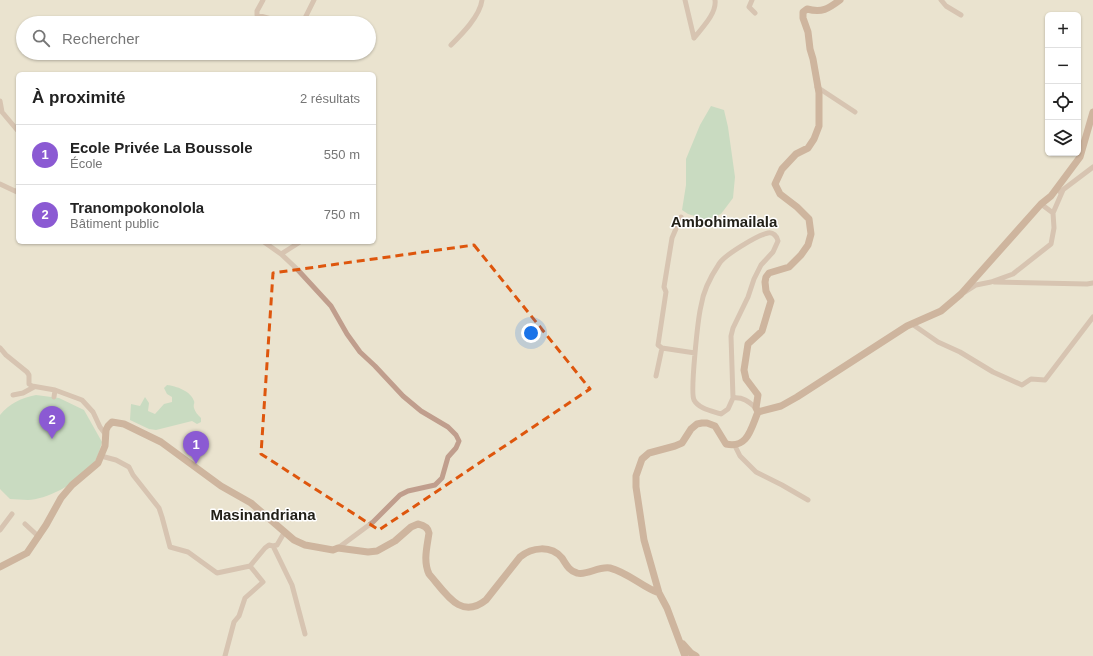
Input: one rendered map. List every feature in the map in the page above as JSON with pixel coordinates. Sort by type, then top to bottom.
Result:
[{"type":"street","points":[[260,16],[257,15],[257,11],[263,0]]},
{"type":"street","points":[[306,16],[314,0]]},
{"type":"street","points":[[451,45],[466,30],[481,6],[482,0]]},
{"type":"street","points":[[685,0],[694,38],[714,11],[716,5],[715,0]]},
{"type":"street","points":[[752,0],[749,7],[755,13]]},
{"type":"street","points":[[685,656],[666,605],[659,593],[644,540],[636,487],[636,476],[642,459],[649,453],[682,443],[691,429],[702,423],[715,426],[726,444],[735,446],[742,443],[746,439],[757,410],[758,395],[746,379],[744,370],[748,344],[762,331],[771,301],[766,290],[766,277],[768,273],[789,267],[801,255],[808,244],[811,234],[809,219],[797,207],[780,194],[775,184],[782,169],[796,154],[808,148],[814,139],[819,126],[818,87],[803,12],[807,9],[819,12],[840,0]]},
{"type":"street","points":[[941,0],[946,6],[961,15]]},
{"type":"street","points":[[818,87],[855,112]]},
{"type":"street","points":[[0,101],[2,112],[16,129]]},
{"type":"street","points":[[732,398],[744,399],[757,410],[782,406],[797,398],[912,324],[941,311],[961,294],[1042,204],[1051,196],[1080,157],[1093,112]]},
{"type":"street","points":[[1051,196],[1057,195],[1093,167]]},
{"type":"street","points":[[0,184],[16,192]]},
{"type":"street","points":[[961,294],[976,285],[991,282],[1013,274],[1052,244],[1054,228],[1052,213],[1063,190]]},
{"type":"street","points":[[1042,204],[1052,213]]},
{"type":"street","points":[[681,217],[672,238],[664,287],[666,292],[658,345],[662,348],[695,354]]},
{"type":"street","points":[[768,232],[773,233],[777,237],[778,241],[773,252],[762,265],[754,280],[748,297],[733,328],[732,398],[728,409],[721,414],[700,406],[694,400],[693,390],[695,354],[701,305],[710,281],[720,263],[730,252],[768,232]]},
{"type":"street","points":[[0,567],[28,553],[39,537],[61,498],[72,486],[95,467],[105,446],[108,426],[117,422],[151,436],[170,448],[221,486],[251,503],[284,533],[294,540],[305,545],[333,550],[338,548],[373,522],[400,495],[408,491],[435,485],[442,478],[448,457],[456,448],[459,441],[456,435],[448,427],[421,411],[403,396],[360,352],[347,334],[331,306],[308,280],[281,254],[267,244]]},
{"type":"street","points":[[281,254],[297,244]]},
{"type":"street","points":[[991,282],[1093,283]]},
{"type":"street","points":[[912,324],[938,342],[960,352],[993,372],[1022,384],[1032,379],[1045,380],[1093,317]]},
{"type":"street","points":[[0,348],[6,355],[27,372],[29,375],[30,384],[34,387],[55,390],[79,398],[84,402],[93,412],[100,427],[106,435]]},
{"type":"street","points":[[656,376],[662,348]]},
{"type":"street","points":[[13,395],[23,393],[34,387]]},
{"type":"street","points":[[54,397],[55,390]]},
{"type":"street","points":[[735,446],[740,456],[756,472],[808,500]]},
{"type":"street","points":[[101,456],[116,460],[129,467],[159,508],[170,547],[188,552],[217,573],[250,566],[265,548],[269,545],[277,545],[284,533]]},
{"type":"street","points":[[0,529],[12,514]]},
{"type":"street","points":[[25,524],[39,537]]},
{"type":"street","points":[[338,548],[368,552],[377,551],[396,541],[411,527],[418,524],[422,525],[428,530],[426,562],[429,574],[456,603],[468,608],[477,606],[486,600],[520,557],[526,552],[536,549],[544,549],[556,553],[574,573],[582,574],[600,568],[609,568],[623,573],[651,590],[659,593]]},
{"type":"street","points":[[273,546],[292,585],[306,634]]},
{"type":"street","points":[[225,656],[234,622],[239,616],[245,598],[263,582],[250,566]]},
{"type":"street","points":[[680,641],[691,653],[696,656]]},
{"type":"highlighted area","points":[[474,245],[590,389],[379,530],[261,454],[273,273]]},
{"type":"green space","points":[[711,106],[724,110],[735,177],[733,198],[721,214],[707,220],[688,214],[682,210],[686,185],[686,159],[700,125]]},
{"type":"green space","points":[[167,385],[179,388],[190,394],[194,402],[195,411],[201,418],[201,422],[197,424],[192,421],[156,430],[149,429],[130,420],[131,404],[140,406],[145,397],[149,403],[148,411],[155,414],[164,404],[172,402],[172,397],[167,394],[164,388]]},
{"type":"green space","points":[[36,395],[59,398],[84,410],[102,442],[97,457],[89,470],[69,485],[52,494],[35,499],[10,499],[0,489],[0,415],[16,402]]},
{"type":"place","name":"Tranompokonolola","points":[[52,439]]},
{"type":"place","name":"Ecole Privée La Boussole","points":[[196,464]]},
{"type":"district","name":"Ambohimailala","points":[[724,221]]},
{"type":"district","name":"Masinandriana","points":[[263,514]]}]
